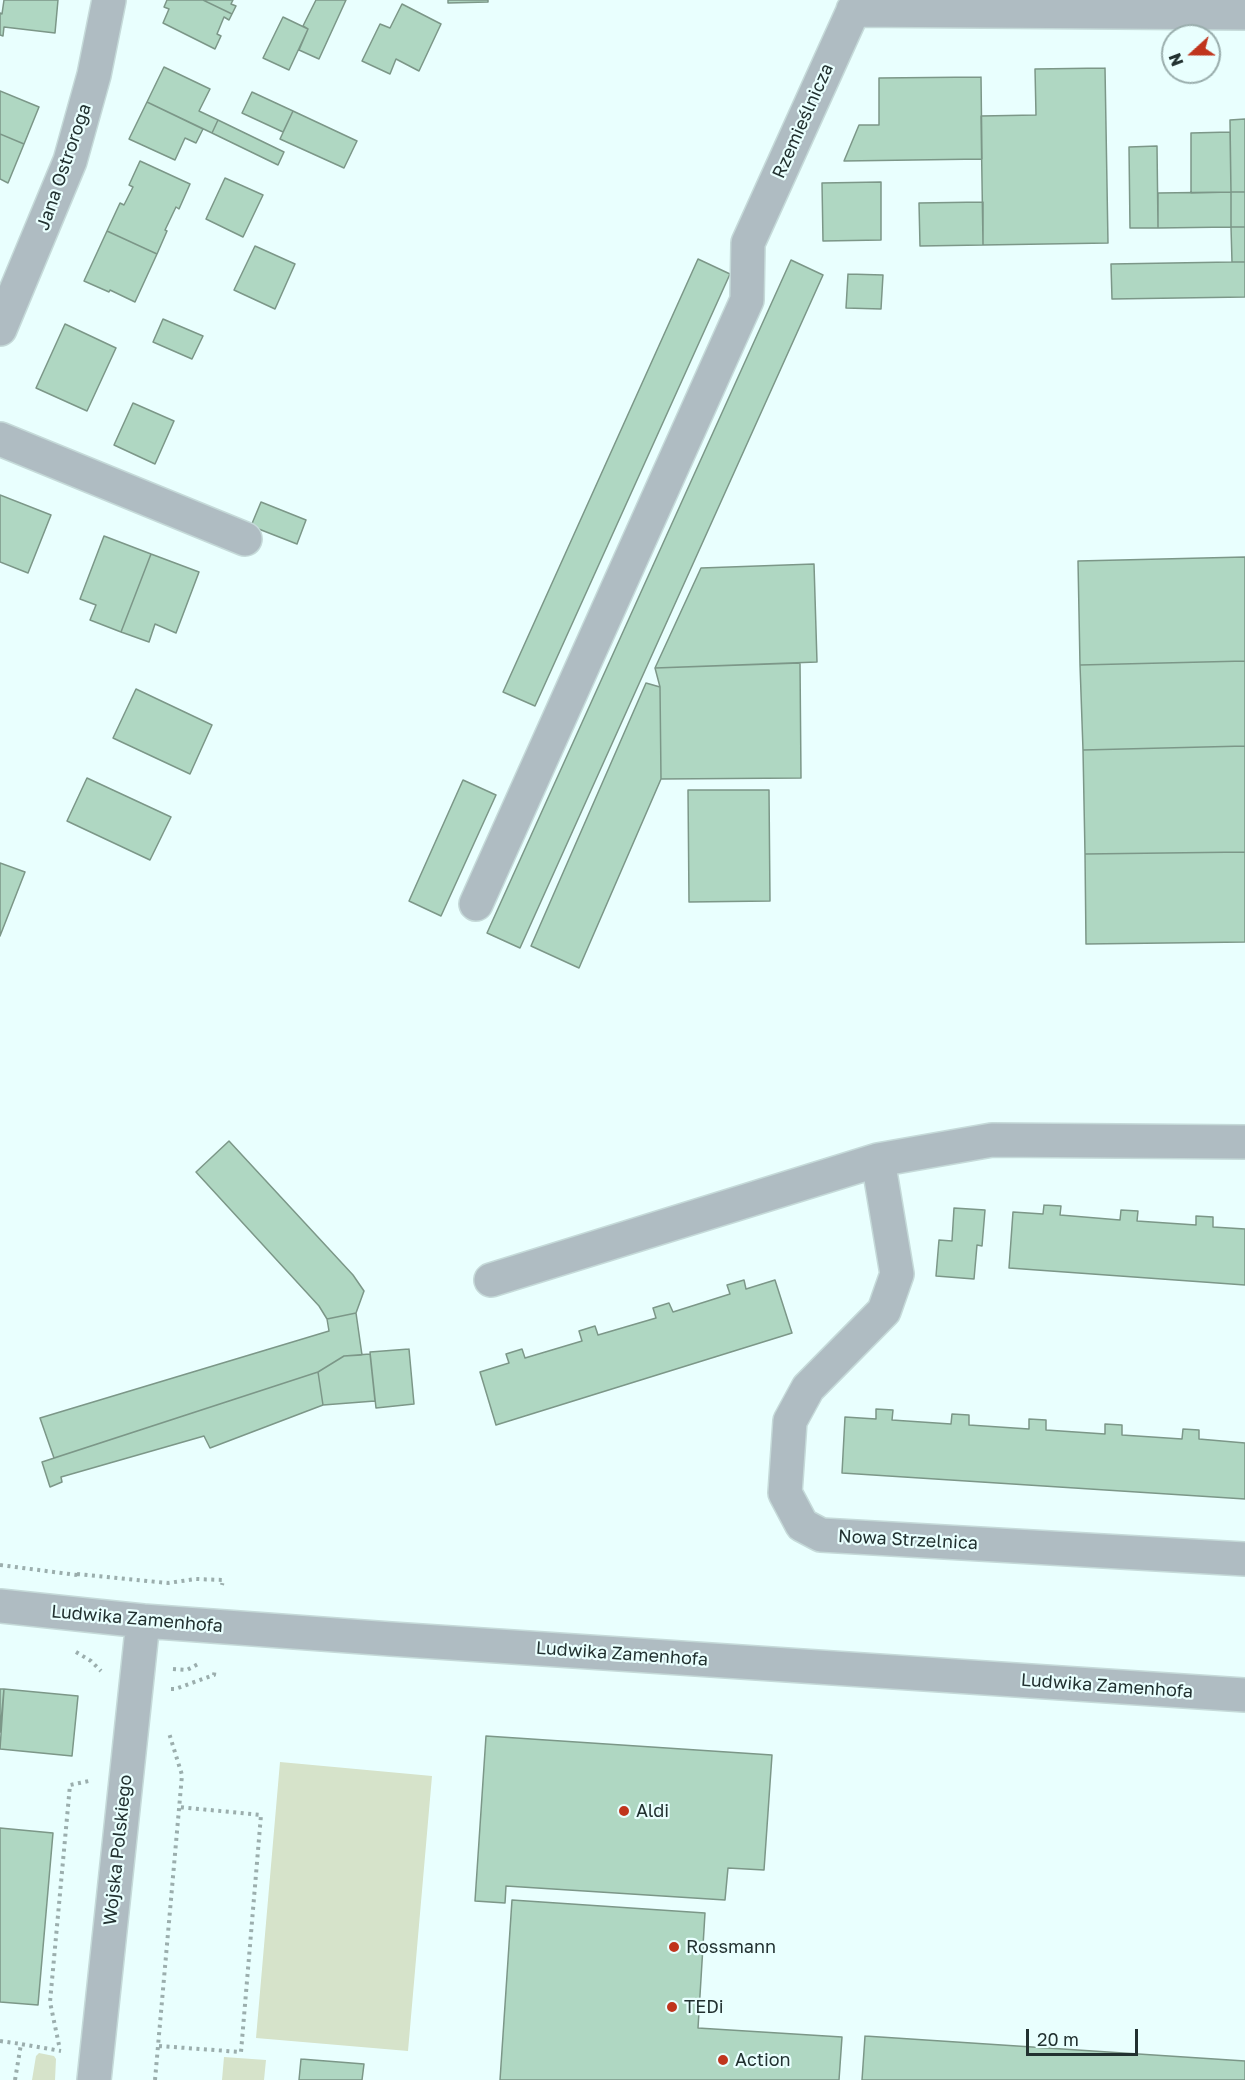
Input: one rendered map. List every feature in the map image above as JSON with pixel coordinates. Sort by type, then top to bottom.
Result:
[{"type":"street","name":"Jana Ostroroga","points":[[0,329],[70,161],[94,75],[109,0]]},
{"type":"street","points":[[856,5],[1245,13]]},
{"type":"street","name":"Rzemieślnicza","points":[[476,904],[747,300],[747,243],[856,5]]},
{"type":"street","points":[[0,439],[245,539]]},
{"type":"street","points":[[491,1280],[878,1160],[992,1140],[1245,1142]]},
{"type":"street","name":"Nowa Strzelnica","points":[[878,1160],[897,1274],[884,1311],[808,1388],[790,1421],[785,1492],[802,1525],[821,1535],[1245,1559]]},
{"type":"street","name":"Ludwika Zamenhofa","points":[[0,1606],[143,1621],[1245,1695]]},
{"type":"street","name":"Wojska Polskiego","points":[[94,2080],[143,1621]]},
{"type":"path","points":[[0,1565],[168,1583],[196,1579],[223,1580],[222,1585]]},
{"type":"path","points":[[76,1585],[77,1574]]},
{"type":"path","points":[[68,1651],[91,1661],[103,1675]]},
{"type":"path","points":[[169,1698],[167,1688],[175,1689],[214,1675],[215,1668]]},
{"type":"path","points":[[155,2080],[182,1775],[166,1725]]},
{"type":"path","points":[[62,2058],[50,2002],[70,1785],[94,1779]]},
{"type":"path","points":[[159,2046],[241,2052],[261,1815],[179,1807]]},
{"type":"path","points":[[0,2041],[61,2051]]},
{"type":"path","points":[[15,2080],[21,2044]]},
{"type":"green space","points":[[280,1762],[432,1776],[408,2051],[256,2038]]},
{"type":"green space","points":[[39,2053],[54,2056],[56,2059],[55,2080],[32,2080],[36,2056]]},
{"type":"green space","points":[[224,2057],[266,2060],[264,2080],[222,2080]]},
{"type":"building","points":[[4,0],[58,0],[55,33],[4,27],[3,36],[0,35],[0,13],[2,14]]},
{"type":"building","points":[[167,0],[203,0],[232,14],[229,20],[224,17],[217,34],[221,36],[215,49],[163,23],[169,9],[164,7]]},
{"type":"building","points":[[203,0],[233,0],[231,4],[236,6],[232,14]]},
{"type":"building","points":[[316,0],[346,0],[319,59],[299,50],[308,29],[303,26]]},
{"type":"building","points":[[448,0],[488,0],[488,2],[448,3]]},
{"type":"building","points":[[402,4],[441,24],[419,71],[396,59],[390,74],[362,61],[380,24],[390,28]]},
{"type":"building","points":[[283,17],[308,29],[289,70],[263,58]]},
{"type":"building","points":[[164,67],[210,89],[199,111],[218,120],[212,133],[147,102]]},
{"type":"building","points":[[1105,68],[1108,243],[983,245],[981,116],[1036,115],[1035,69]]},
{"type":"building","points":[[981,77],[982,159],[844,161],[859,125],[879,125],[879,78]]},
{"type":"building","points":[[0,91],[39,107],[24,144],[0,134]]},
{"type":"building","points":[[252,92],[293,111],[283,132],[242,113]]},
{"type":"building","points":[[147,102],[203,129],[196,143],[185,138],[175,160],[129,139]]},
{"type":"building","points":[[293,111],[357,141],[344,168],[280,139]]},
{"type":"building","points":[[1245,119],[1245,192],[1231,192],[1230,120]]},
{"type":"building","points":[[218,120],[284,152],[278,165],[212,133]]},
{"type":"building","points":[[1230,132],[1231,192],[1191,193],[1191,133]]},
{"type":"building","points":[[0,134],[24,144],[8,183],[0,179]]},
{"type":"building","points":[[1157,146],[1158,228],[1130,228],[1129,147]]},
{"type":"building","points":[[140,161],[190,184],[179,209],[176,207],[165,230],[167,231],[157,254],[107,231],[120,203],[124,205],[133,187],[129,185]]},
{"type":"building","points":[[225,178],[263,195],[243,237],[206,219]]},
{"type":"building","points":[[881,182],[881,240],[823,241],[822,183]]},
{"type":"building","points":[[1231,192],[1245,192],[1245,227],[1231,227]]},
{"type":"building","points":[[1231,192],[1231,227],[1158,228],[1158,193]]},
{"type":"building","points":[[983,202],[983,245],[920,246],[919,203]]},
{"type":"building","points":[[1231,227],[1245,227],[1245,262],[1232,262]]},
{"type":"building","points":[[107,231],[157,254],[135,302],[84,281]]},
{"type":"building","points":[[255,246],[295,264],[275,309],[234,290]]},
{"type":"building","points":[[698,259],[730,274],[535,706],[503,692]]},
{"type":"building","points":[[791,260],[823,275],[520,948],[487,933]]},
{"type":"building","points":[[1245,262],[1245,297],[1112,299],[1111,264]]},
{"type":"building","points":[[848,274],[883,275],[881,309],[846,308]]},
{"type":"building","points":[[163,319],[203,336],[192,359],[153,342]]},
{"type":"building","points":[[65,324],[116,348],[87,411],[36,388]]},
{"type":"building","points":[[133,403],[174,421],[155,464],[114,445]]},
{"type":"building","points":[[0,495],[51,515],[28,573],[0,562]]},
{"type":"building","points":[[261,502],[306,520],[297,544],[251,526]]},
{"type":"building","points":[[104,536],[151,554],[121,632],[90,620],[96,605],[80,599]]},
{"type":"building","points":[[151,554],[199,572],[176,633],[155,624],[149,642],[121,632]]},
{"type":"building","points":[[1245,557],[1245,661],[1080,665],[1078,561]]},
{"type":"building","points":[[814,564],[817,662],[655,668],[701,568]]},
{"type":"building","points":[[1245,661],[1245,746],[1083,750],[1080,665]]},
{"type":"building","points":[[800,663],[801,778],[661,779],[660,687],[655,668]]},
{"type":"building","points":[[646,683],[660,687],[661,779],[579,968],[531,946]]},
{"type":"building","points":[[136,689],[212,725],[190,774],[113,738]]},
{"type":"building","points":[[1245,746],[1245,852],[1085,854],[1083,750]]},
{"type":"building","points":[[87,778],[171,817],[150,860],[67,821]]},
{"type":"building","points":[[463,780],[496,795],[441,916],[409,901]]},
{"type":"building","points":[[688,790],[769,790],[770,901],[689,902]]},
{"type":"building","points":[[1245,852],[1245,942],[1086,944],[1085,854]]},
{"type":"building","points":[[0,863],[25,872],[0,936]]},
{"type":"building","points":[[229,1141],[353,1275],[364,1291],[356,1313],[327,1319],[319,1306],[196,1172]]},
{"type":"building","points":[[1044,1205],[1061,1206],[1060,1215],[1120,1220],[1121,1210],[1138,1211],[1137,1221],[1196,1225],[1196,1216],[1213,1217],[1213,1227],[1245,1229],[1245,1285],[1009,1268],[1013,1212],[1043,1214]]},
{"type":"building","points":[[954,1208],[985,1210],[982,1246],[977,1245],[974,1279],[936,1276],[939,1240],[952,1241]]},
{"type":"building","points":[[744,1280],[746,1289],[775,1280],[792,1333],[496,1425],[480,1372],[509,1363],[506,1354],[522,1349],[525,1358],[582,1341],[579,1331],[595,1326],[598,1335],[656,1318],[653,1308],[669,1303],[673,1312],[730,1294],[727,1285]]},
{"type":"building","points":[[356,1313],[362,1355],[344,1356],[318,1372],[54,1458],[40,1418],[329,1331],[327,1319]]},
{"type":"building","points":[[409,1349],[414,1404],[376,1408],[370,1352]]},
{"type":"building","points":[[370,1354],[375,1401],[323,1405],[318,1372],[344,1356]]},
{"type":"building","points":[[318,1372],[323,1405],[210,1448],[204,1436],[61,1477],[62,1482],[50,1487],[42,1462]]},
{"type":"building","points":[[876,1409],[893,1410],[892,1420],[951,1424],[952,1414],[969,1415],[969,1425],[1029,1429],[1029,1419],[1046,1420],[1046,1430],[1105,1434],[1105,1424],[1122,1425],[1122,1435],[1182,1439],[1183,1429],[1199,1430],[1199,1439],[1245,1443],[1245,1499],[842,1473],[845,1417],[876,1419]]},
{"type":"building","points":[[0,1689],[4,1689],[0,1732]]},
{"type":"building","points":[[4,1689],[78,1696],[72,1756],[0,1749]]},
{"type":"building","name":"Aldi","points":[[486,1736],[772,1755],[764,1870],[728,1868],[725,1900],[506,1886],[505,1903],[475,1901]]},
{"type":"building","points":[[0,1828],[53,1833],[38,2005],[0,2002]]},
{"type":"building","points":[[512,1900],[705,1913],[698,2028],[842,2037],[839,2080],[500,2080]]},
{"type":"building","points":[[865,2036],[1245,2061],[1245,2080],[862,2080]]},
{"type":"building","points":[[301,2059],[364,2064],[362,2080],[299,2080]]},
{"type":"place","name":"Aldi","points":[[624,1811]]},
{"type":"place","name":"Rossmann","points":[[674,1947]]},
{"type":"place","name":"TEDi","points":[[672,2007]]},
{"type":"place","name":"Action","points":[[723,2060]]}]
